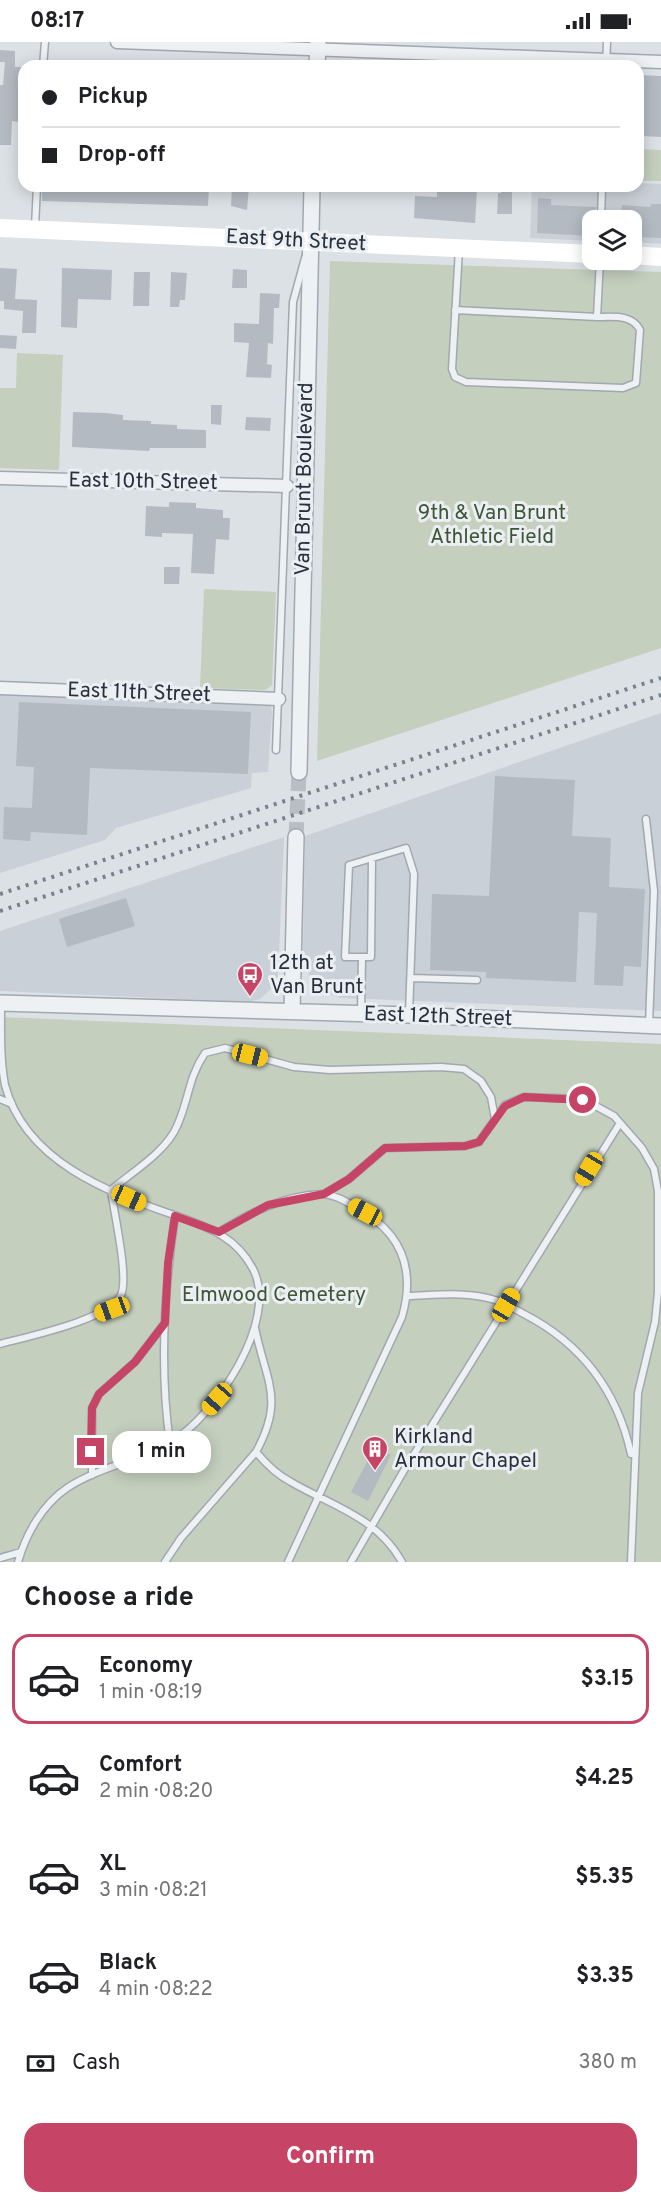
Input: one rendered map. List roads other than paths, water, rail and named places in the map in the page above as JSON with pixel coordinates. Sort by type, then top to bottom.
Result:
[{"type":"main road","name":"East 9th Street","points":[[0,228],[582,254]]},
{"type":"main road","points":[[642,256],[661,257]]},
{"type":"street","points":[[117,42],[318,46],[555,60]]},
{"type":"street","points":[[644,62],[661,62]]},
{"type":"street","name":"Van Brunt Boulevard","points":[[299,772],[312,192]]},
{"type":"street","name":"East 10th Street","points":[[0,478],[287,486]]},
{"type":"street","name":"East 11th Street","points":[[0,688],[279,699]]},
{"type":"street","points":[[292,1011],[297,837]]},
{"type":"street","name":"East 12th Street","points":[[1,1003],[657,1025]]},
{"type":"lane","points":[[44,60],[45,42]]},
{"type":"lane","points":[[606,60],[607,42]]},
{"type":"lane","points":[[35,230],[37,192]]},
{"type":"lane","points":[[601,210],[602,192]]},
{"type":"lane","points":[[276,750],[293,302],[309,242]]},
{"type":"lane","points":[[455,310],[627,318],[637,324],[640,330],[638,378],[631,387],[461,381],[455,377],[452,369],[455,310],[459,248]]},
{"type":"lane","points":[[597,316],[599,270]]},
{"type":"lane","points":[[646,819],[654,891],[657,1025]]},
{"type":"lane","points":[[372,858],[371,957],[345,957],[349,865],[372,858],[406,848],[414,874],[409,1015]]},
{"type":"lane","points":[[361,1014],[362,957]]},
{"type":"lane","points":[[412,978],[477,980]]},
{"type":"lane","points":[[1,1003],[1,1061],[5,1086],[13,1105],[34,1140],[60,1163],[111,1190],[219,1232],[238,1247],[254,1271],[258,1287],[255,1328],[271,1388],[273,1409],[269,1429],[256,1452],[181,1538],[165,1562]]},
{"type":"lane","points":[[111,1190],[169,1140],[178,1125],[193,1070],[205,1053],[225,1047],[294,1067],[464,1069],[481,1081],[491,1097],[495,1119]]},
{"type":"lane","points":[[219,1232],[268,1205],[324,1194],[349,1179],[385,1148],[465,1146],[479,1142],[505,1106],[524,1097],[550,1096],[583,1100],[614,1116],[642,1148],[654,1169],[658,1191],[658,1292],[655,1322],[638,1393],[632,1562]]},
{"type":"lane","points":[[0,1099],[13,1105]]},
{"type":"lane","points":[[351,1562],[506,1305],[620,1123]]},
{"type":"lane","points":[[0,1344],[47,1332],[112,1309],[121,1295],[124,1278],[111,1190]]},
{"type":"lane","points":[[288,1562],[402,1317],[408,1296],[408,1274],[402,1251],[389,1232],[365,1212],[324,1194]]},
{"type":"lane","points":[[170,1443],[164,1401],[165,1323],[168,1263],[175,1216]]},
{"type":"lane","points":[[408,1296],[476,1296],[506,1305],[565,1338],[594,1368],[627,1432],[634,1465]]},
{"type":"lane","points":[[92,1475],[92,1408],[99,1394],[135,1362],[165,1323]]},
{"type":"lane","points":[[18,1562],[24,1540],[42,1513],[66,1489],[92,1475],[170,1443],[191,1428],[217,1399],[238,1364],[255,1328]]},
{"type":"lane","points":[[256,1452],[271,1468],[291,1483],[346,1508],[372,1527],[386,1539],[403,1561]]},
{"type":"lane","points":[[0,1558],[21,1552]]},
{"type":"tunnel","points":[[296,837],[299,772]]},
{"type":"railway","points":[[0,894],[661,678]]},
{"type":"railway","points":[[0,911],[661,695]]},
{"type":"place","name":"12th at Van Brunt","points":[[250,998]]},
{"type":"place","name":"Kirkland Armour Chapel","points":[[375,1472]]},
{"type":"park label","name":"9th & Van Brunt Athletic Field","points":[[492,525]]},
{"type":"park label","name":"Elmwood Cemetery","points":[[274,1295]]}]
